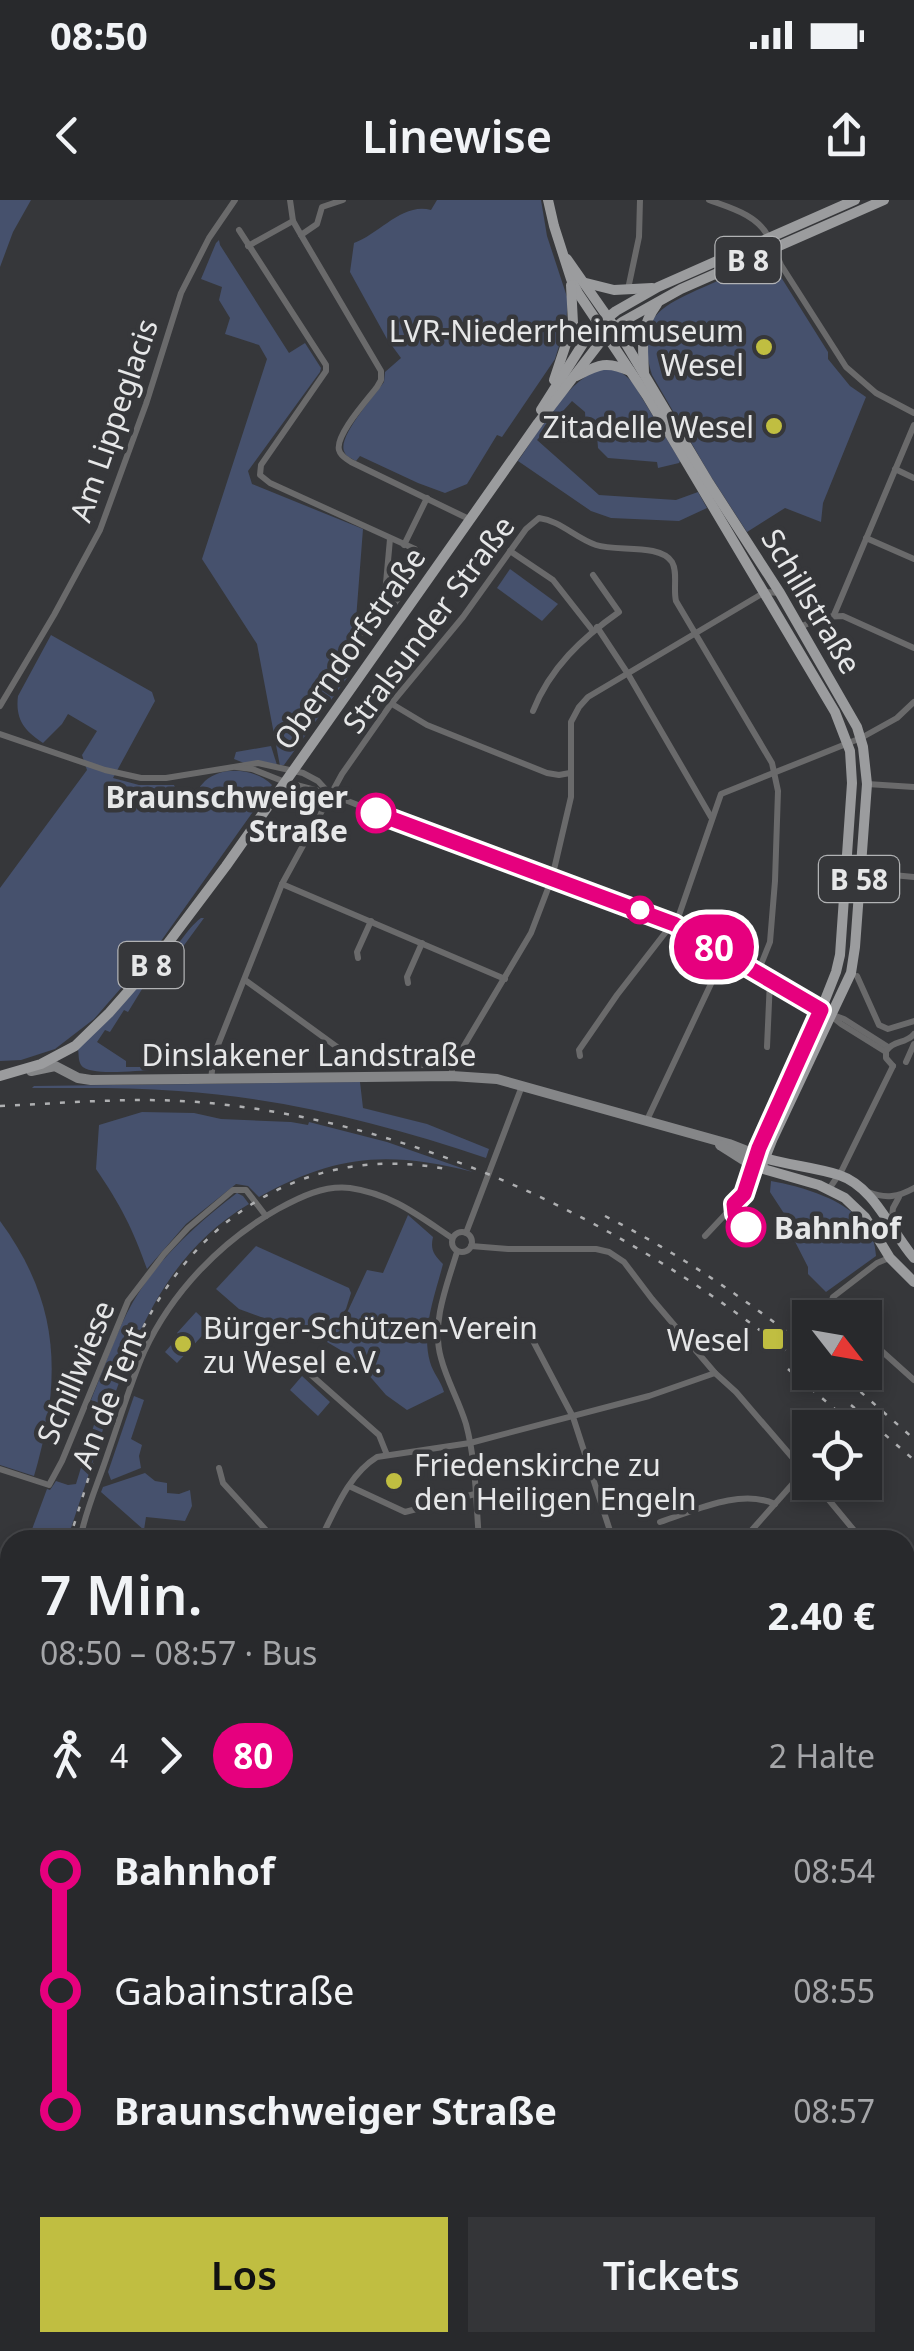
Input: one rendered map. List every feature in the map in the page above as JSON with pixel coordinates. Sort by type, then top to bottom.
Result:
[{"type":"main road","name":"Schillstraße","points":[[548,200],[564,255],[598,325],[780,593],[861,738],[867,784],[855,946],[851,973],[826,1012]]},
{"type":"main road","name":"B 8","points":[[771,244],[854,200]]},
{"type":"main road","name":"B 8","points":[[598,325],[608,316],[771,244],[884,200]]},
{"type":"main road","name":"Schillstraße","points":[[577,280],[616,327],[644,374],[835,712],[847,744],[852,782],[840,956],[826,1012]]},
{"type":"main road","points":[[577,280],[602,289],[659,293],[642,333],[644,374]]},
{"type":"main road","name":"B 8","points":[[550,392],[573,323],[577,280]]},
{"type":"main road","name":"B 8","points":[[605,336],[659,293]]},
{"type":"main road","name":"Oberndorfstraße","points":[[488,494],[550,392],[598,325]]},
{"type":"main road","name":"Oberndorfstraße","points":[[0,1076],[65,1053],[93,1030],[153,963],[226,866],[281,780],[293,770],[570,379],[605,336]]},
{"type":"main road","points":[[570,379],[606,364],[631,371]]},
{"type":"main road","points":[[789,634],[800,627]]},
{"type":"main road","name":"B 58","points":[[759,1162],[826,1012]]},
{"type":"main road","points":[[65,1053],[75,1076]]},
{"type":"main road","name":"Dinslakener Landstraße","points":[[0,1076],[55,1066],[82,1080],[452,1071],[497,1079],[715,1142],[759,1162]]},
{"type":"main road","points":[[759,1162],[839,1175],[862,1190],[914,1258]]},
{"type":"main road","points":[[759,1162],[829,1189],[856,1206],[890,1258],[914,1282]]},
{"type":"main road","points":[[890,1258],[905,1248]]},
{"type":"street","name":"Am Lippeglacis","points":[[0,706],[100,530],[146,404],[180,293],[208,238],[235,200]]},
{"type":"street","points":[[290,200],[293,221],[381,371],[381,380],[341,436],[340,451],[351,462],[470,520]]},
{"type":"street","points":[[301,235],[316,224],[322,207],[343,200]]},
{"type":"street","points":[[628,290],[640,200]]},
{"type":"street","points":[[708,200],[744,213],[766,230],[781,264],[846,366],[876,393],[914,413]]},
{"type":"street","points":[[248,246],[293,221]]},
{"type":"street","points":[[240,230],[326,364],[326,371],[261,464],[260,475],[420,554],[419,566],[383,617],[371,632],[364,633]]},
{"type":"street","points":[[834,615],[914,425]]},
{"type":"street","points":[[895,469],[914,478]]},
{"type":"street","points":[[404,545],[427,498]]},
{"type":"street","name":"Stralsunder Straße","points":[[330,794],[392,704],[464,617],[526,528],[539,518],[552,519],[597,545],[662,554],[674,568],[676,601],[697,634]]},
{"type":"street","points":[[866,538],[914,559]]},
{"type":"street","points":[[383,617],[390,539]]},
{"type":"street","points":[[510,551],[553,580],[595,629],[628,674],[712,818]]},
{"type":"street","points":[[534,711],[553,673],[571,651],[619,612],[593,575]]},
{"type":"street","points":[[245,980],[358,1063],[452,1071],[531,932],[552,878],[571,797],[570,735],[574,714],[588,697],[765,592],[780,593]]},
{"type":"street","points":[[800,627],[813,620],[843,616],[914,648]]},
{"type":"street","points":[[697,634],[775,772],[776,881],[770,942],[758,972]]},
{"type":"street","points":[[702,802],[861,738],[897,718],[914,702]]},
{"type":"street","points":[[392,704],[428,724],[546,772],[570,773]]},
{"type":"street","points":[[0,734],[105,770],[141,778],[166,778],[258,763],[293,770],[318,781],[330,794]]},
{"type":"street","points":[[236,766],[330,794],[674,924],[826,1012],[844,1018],[887,1049]]},
{"type":"street","points":[[867,784],[914,786]]},
{"type":"street","points":[[212,1079],[214,1055],[282,884],[330,794]]},
{"type":"street","points":[[580,1056],[578,1050],[607,1008],[680,915],[721,794]]},
{"type":"street","points":[[859,872],[914,877]]},
{"type":"street","points":[[282,884],[505,979]]},
{"type":"street","points":[[358,958],[371,921]]},
{"type":"street","points":[[408,983],[422,943]]},
{"type":"street","points":[[646,1122],[725,954]]},
{"type":"street","points":[[856,976],[879,1025],[888,1029],[914,1022]]},
{"type":"street","points":[[767,1046],[770,980]]},
{"type":"street","points":[[914,1034],[906,1042],[887,1049],[888,1062],[893,1066],[910,1064],[909,1052],[914,1044]]},
{"type":"street","points":[[901,1043],[909,1052]]},
{"type":"street","points":[[829,1189],[893,1066]]},
{"type":"street","points":[[466,1232],[522,1086]]},
{"type":"street","points":[[705,1236],[744,1194],[759,1162]]},
{"type":"street","name":"An de Tent","points":[[83,1530],[146,1348],[178,1297],[224,1247],[295,1200],[335,1188],[349,1188],[409,1208],[452,1238]]},
{"type":"street","points":[[892,1228],[893,1208],[899,1197],[914,1188]]},
{"type":"street","name":"Schillwiese","points":[[0,1469],[49,1485],[128,1301],[164,1254],[232,1190],[246,1190],[266,1216]]},
{"type":"street","points":[[862,1190],[899,1197]]},
{"type":"street","points":[[466,1232],[471,1246],[458,1252],[452,1247],[452,1238],[466,1232]]},
{"type":"street","points":[[471,1246],[609,1252],[624,1262],[715,1373],[792,1457]]},
{"type":"street","points":[[458,1252],[439,1318],[438,1345],[466,1423],[478,1530]]},
{"type":"street","points":[[831,1300],[890,1258]]},
{"type":"street","points":[[530,1335],[573,1416],[607,1530]]},
{"type":"street","points":[[882,1351],[914,1380]]},
{"type":"street","points":[[301,1366],[379,1435],[387,1455]]},
{"type":"street","points":[[325,1530],[349,1486],[369,1462],[387,1455],[470,1443],[648,1396],[715,1373]]},
{"type":"street","points":[[219,1468],[223,1483],[267,1530]]},
{"type":"street","points":[[752,1530],[792,1484]]},
{"type":"street","points":[[349,1486],[406,1512],[475,1494]]},
{"type":"street","points":[[660,1522],[728,1500],[750,1497],[774,1504]]},
{"type":"street","points":[[829,1500],[854,1530]]},
{"type":"shaded area","points":[[0,200],[31,200],[0,267]]},
{"type":"shaded area","points":[[437,200],[541,200],[547,236],[568,300],[555,359],[502,437],[497,435],[467,484],[445,493],[360,456],[356,461],[344,451],[346,436],[384,382],[385,372],[401,358],[350,272],[354,243],[401,215],[431,210]]},
{"type":"shaded area","points":[[219,240],[289,353],[305,343],[321,368],[248,471],[252,484],[363,529],[352,671],[280,766],[257,644],[202,559],[267,359],[259,345],[225,334],[230,318],[219,300],[222,287],[201,279]]},
{"type":"shaded area","points":[[769,258],[828,352],[828,359],[850,386],[866,397],[823,503],[821,522],[785,508],[747,532],[652,375],[646,340],[654,318],[674,301]]},
{"type":"shaded area","points":[[599,369],[618,371],[633,383],[679,463],[658,468],[657,462],[608,458],[598,448],[594,430],[586,430],[585,412],[572,401],[537,440],[599,495],[676,500],[698,492],[707,508],[679,521],[611,518],[591,511],[518,461],[563,397]]},
{"type":"shaded area","points":[[510,569],[558,604],[542,621],[497,588]]},
{"type":"shaded area","points":[[51,635],[152,692],[155,701],[113,778],[139,785],[174,785],[190,801],[205,781],[230,771],[249,772],[272,785],[156,948],[94,1019],[55,1049],[21,1060],[0,1061],[0,888],[87,770],[82,755],[97,731],[68,714],[43,743],[26,729],[20,718],[18,696]]},
{"type":"shaded area","points":[[271,746],[277,765],[234,759],[236,752]]},
{"type":"shaded area","points":[[201,918],[174,959],[171,957],[151,983],[147,981],[128,1012],[124,1010],[110,1032],[105,1030],[97,1042],[126,1061],[126,1067],[153,1070],[86,1069],[81,1065],[78,1049]]},
{"type":"shaded area","points":[[360,1082],[363,1108],[427,1124],[489,1149],[486,1158],[372,1124],[257,1100],[160,1090],[32,1088],[34,1086]]},
{"type":"shaded area","points":[[142,1112],[194,1113],[221,1119],[308,1125],[309,1122],[387,1142],[473,1172],[389,1159],[313,1172],[259,1197],[248,1186],[236,1184],[186,1224],[147,1269],[125,1217],[96,1169],[99,1125]]},
{"type":"shaded area","points":[[771,1181],[821,1195],[853,1213],[873,1239],[876,1256],[826,1292],[808,1274],[787,1218],[770,1192]]},
{"type":"shaded area","points":[[237,1193],[249,1204],[196,1247],[175,1272],[141,1329],[116,1391],[70,1530],[32,1530],[47,1489],[56,1481],[76,1484],[100,1405],[91,1400],[127,1313],[148,1278],[205,1218]]},
{"type":"shaded area","points":[[408,1215],[433,1237],[434,1252],[443,1264],[427,1338],[430,1362],[444,1392],[407,1410],[386,1395],[354,1358],[327,1342],[346,1315],[367,1270],[383,1273]]},
{"type":"shaded area","points":[[0,1221],[35,1282],[50,1344],[49,1407],[34,1476],[0,1465]]},
{"type":"shaded area","points":[[256,1246],[349,1288],[346,1309],[321,1339],[239,1309],[216,1289]]},
{"type":"shaded area","name":"Bürger-Schützen-Verein zu Wesel e.V.","points":[[196,1312],[211,1326],[177,1363],[165,1352]]},
{"type":"shaded area","points":[[302,1376],[330,1402],[318,1416],[290,1390]]},
{"type":"shaded area","points":[[134,1396],[144,1400],[131,1439],[142,1445],[141,1468],[111,1480],[108,1472]]},
{"type":"shaded area","points":[[145,1473],[155,1481],[167,1483],[167,1493],[190,1490],[192,1506],[185,1521],[146,1517],[144,1530],[101,1492],[103,1487]]},
{"type":"railway","points":[[0,1106],[124,1100],[198,1102],[282,1113],[364,1132],[445,1157],[524,1189],[600,1227],[673,1270],[792,1356]]},
{"type":"railway","points":[[72,1530],[133,1349],[170,1283],[199,1248],[232,1218],[269,1194],[310,1177],[353,1166],[398,1164],[446,1169]]},
{"type":"railway","points":[[605,1216],[711,1278],[792,1336]]},
{"type":"railway","points":[[788,1369],[836,1410]]},
{"type":"railway","points":[[858,1390],[914,1439]]},
{"type":"railway","points":[[851,1405],[914,1460]]},
{"type":"bus line","name":"80","points":[[376,813],[674,924],[821,1010],[759,1148],[744,1194],[734,1204],[735,1214],[746,1227]]},
{"type":"place","name":"LVR-Niederrheinmuseum Wesel","points":[[764,347]]},
{"type":"place","name":"Zitadelle Wesel","points":[[774,426]]},
{"type":"place","name":"Braunschweiger Straße","points":[[376,813]]},
{"type":"place","name":"Bahnhof","points":[[746,1227]]},
{"type":"place","name":"Wesel","points":[[773,1339]]},
{"type":"place","name":"Bürger-Schützen-Verein zu Wesel e.V.","points":[[183,1344]]},
{"type":"place","name":"Friedenskirche zu den Heiligen Engeln","points":[[394,1481]]}]
